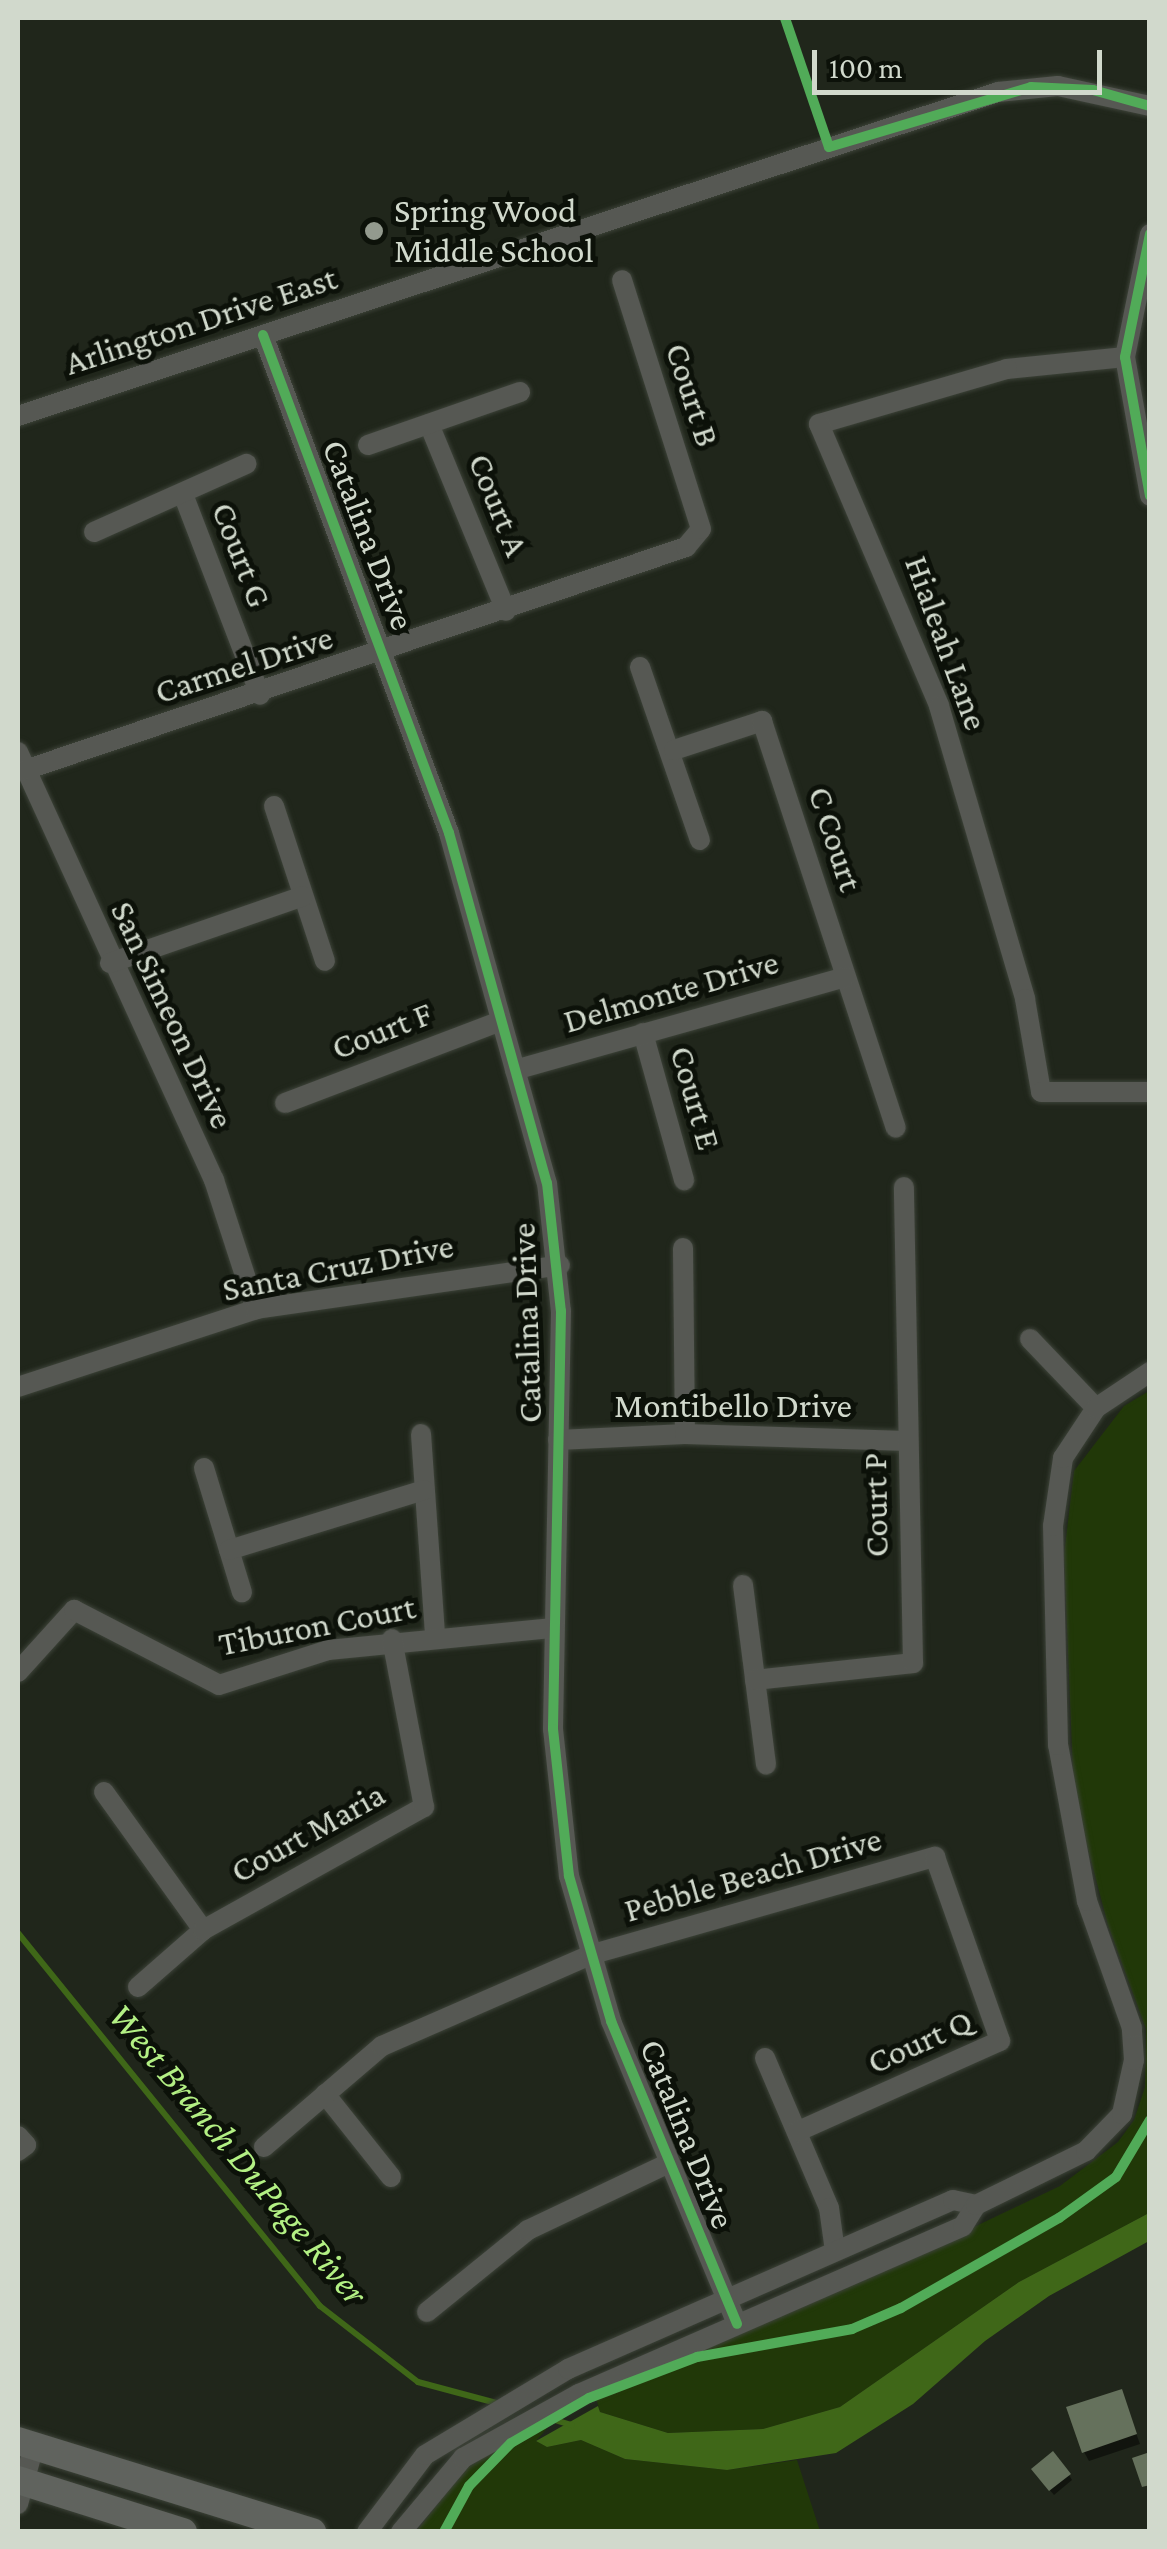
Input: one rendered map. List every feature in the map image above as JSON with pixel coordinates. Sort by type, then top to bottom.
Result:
[{"type":"main road","points":[[26,2444],[312,2532]]},
{"type":"main road","points":[[20,2489],[182,2532]]},
{"type":"street","name":"Arlington Drive East","points":[[18,416],[998,92],[1058,86],[1150,106]]},
{"type":"street","points":[[1150,234],[1125,357],[1150,496]]},
{"type":"street","name":"Court B","points":[[622,280],[701,529]]},
{"type":"street","name":"Catalina Drive","points":[[263,335],[449,833],[551,1203],[560,1265],[554,1628],[558,1802],[590,1955],[669,2163],[737,2324]]},
{"type":"street","name":"Hialeah Lane","points":[[1125,357],[1008,369],[819,424],[939,706],[1024,1000],[1041,1092],[1150,1092]]},
{"type":"street","name":"Court A","points":[[368,445],[520,392]]},
{"type":"street","name":"Court A","points":[[429,424],[506,611]]},
{"type":"street","name":"Court G","points":[[94,532],[246,464]]},
{"type":"street","name":"Court G","points":[[184,494],[260,695]]},
{"type":"street","name":"Carmel Drive","points":[[21,761],[260,695],[384,654],[686,547],[701,529]]},
{"type":"street","points":[[640,667],[674,750],[700,840]]},
{"type":"street","name":"C Court","points":[[674,750],[762,721],[896,1128]]},
{"type":"street","name":"San Simeon Drive","points":[[21,761],[110,963],[214,1180],[256,1308]]},
{"type":"street","points":[[274,806],[325,961]]},
{"type":"street","points":[[110,963],[303,896]]},
{"type":"street","name":"Delmonte Drive","points":[[515,1070],[846,976]]},
{"type":"street","name":"Court F","points":[[285,1103],[502,1021]]},
{"type":"street","name":"Court E","points":[[643,1033],[684,1180]]},
{"type":"street","name":"Court P","points":[[755,1680],[912,1664],[904,1187]]},
{"type":"street","points":[[683,1248],[686,1434]]},
{"type":"street","name":"Santa Cruz Drive","points":[[18,1386],[256,1308],[560,1265]]},
{"type":"street","points":[[1030,1339],[1096,1408]]},
{"type":"street","points":[[401,2532],[441,2479],[501,2437],[579,2394],[963,2226],[976,2205],[1086,2151],[1122,2114],[1134,2060],[1132,2028],[1078,1866],[1058,1745],[1054,1512],[1063,1458],[1096,1408],[1150,1372]]},
{"type":"street","points":[[421,1434],[434,1635]]},
{"type":"street","name":"Montibello Drive","points":[[558,1440],[686,1434],[907,1441]]},
{"type":"street","points":[[204,1468],[242,1592]]},
{"type":"street","points":[[229,1550],[424,1490]]},
{"type":"street","points":[[743,1585],[766,1765]]},
{"type":"street","name":"Tiburon Court","points":[[18,1672],[74,1610],[219,1686],[328,1650],[392,1639],[554,1628]]},
{"type":"street","name":"Court Maria","points":[[138,1986],[203,1930],[424,1807],[392,1639]]},
{"type":"street","points":[[104,1792],[203,1930]]},
{"type":"street","name":"Pebble Beach Drive","points":[[264,2147],[382,2046],[590,1955],[935,1857]]},
{"type":"street","name":"Court Q","points":[[797,2132],[1000,2041],[935,1857]]},
{"type":"street","points":[[765,2058],[828,2208],[835,2252]]},
{"type":"street","points":[[325,2094],[391,2177]]},
{"type":"street","points":[[18,2136],[26,2145],[18,2152]]},
{"type":"street","points":[[427,2312],[528,2230],[669,2163]]},
{"type":"street","points":[[367,2532],[425,2455],[546,2382],[952,2200],[976,2205]]},
{"type":"street","points":[[20,2489],[26,2444]]},
{"type":"shaded area","points":[[1149,1391],[1149,2213],[1019,2282],[840,2407],[763,2429],[668,2433],[600,2412],[594,2391],[846,2288],[1060,2186],[1118,2142],[1134,2120],[1145,2087],[1146,2029],[1108,1925],[1074,1796],[1064,1555],[1074,1471],[1124,1406]]},
{"type":"shaded area","points":[[1149,2213],[1149,2241],[1049,2296],[985,2341],[913,2404],[836,2453],[727,2470],[625,2459],[581,2440],[547,2447],[536,2441],[598,2406],[600,2412],[668,2433],[763,2429],[840,2407],[1019,2282]]},
{"type":"shaded area","points":[[549,2426],[536,2441],[547,2447],[581,2440],[625,2459],[727,2470],[797,2460],[820,2531],[416,2532],[464,2470],[510,2440],[514,2446]]},
{"type":"building","points":[[1122,2389],[1137,2434],[1082,2453],[1066,2407]]},
{"type":"building","points":[[1053,2451],[1071,2474],[1049,2491],[1031,2469]]},
{"type":"building","points":[[1150,2452],[1150,2485],[1142,2487],[1132,2458]]},
{"type":"waterway","name":"West Branch DuPage River","points":[[18,1933],[320,2306],[418,2382],[500,2404]]},
{"type":"waterway","name":"West Branch DuPage River","points":[[545,2417],[572,2425]]},
{"type":"cycle path","points":[[785,18],[829,147],[1031,87],[1093,90],[1150,106]]},
{"type":"cycle path","points":[[1150,234],[1125,357],[1150,496]]},
{"type":"cycle path","points":[[263,335],[449,833],[547,1183],[561,1311],[553,1729],[569,1876],[611,2021],[737,2324]]},
{"type":"cycle path","points":[[444,2532],[469,2486],[511,2443],[589,2398],[697,2357],[852,2329],[901,2308],[1059,2218],[1116,2177],[1150,2120]]},
{"type":"place","name":"Spring Wood Middle School","points":[[374,231]]}]
